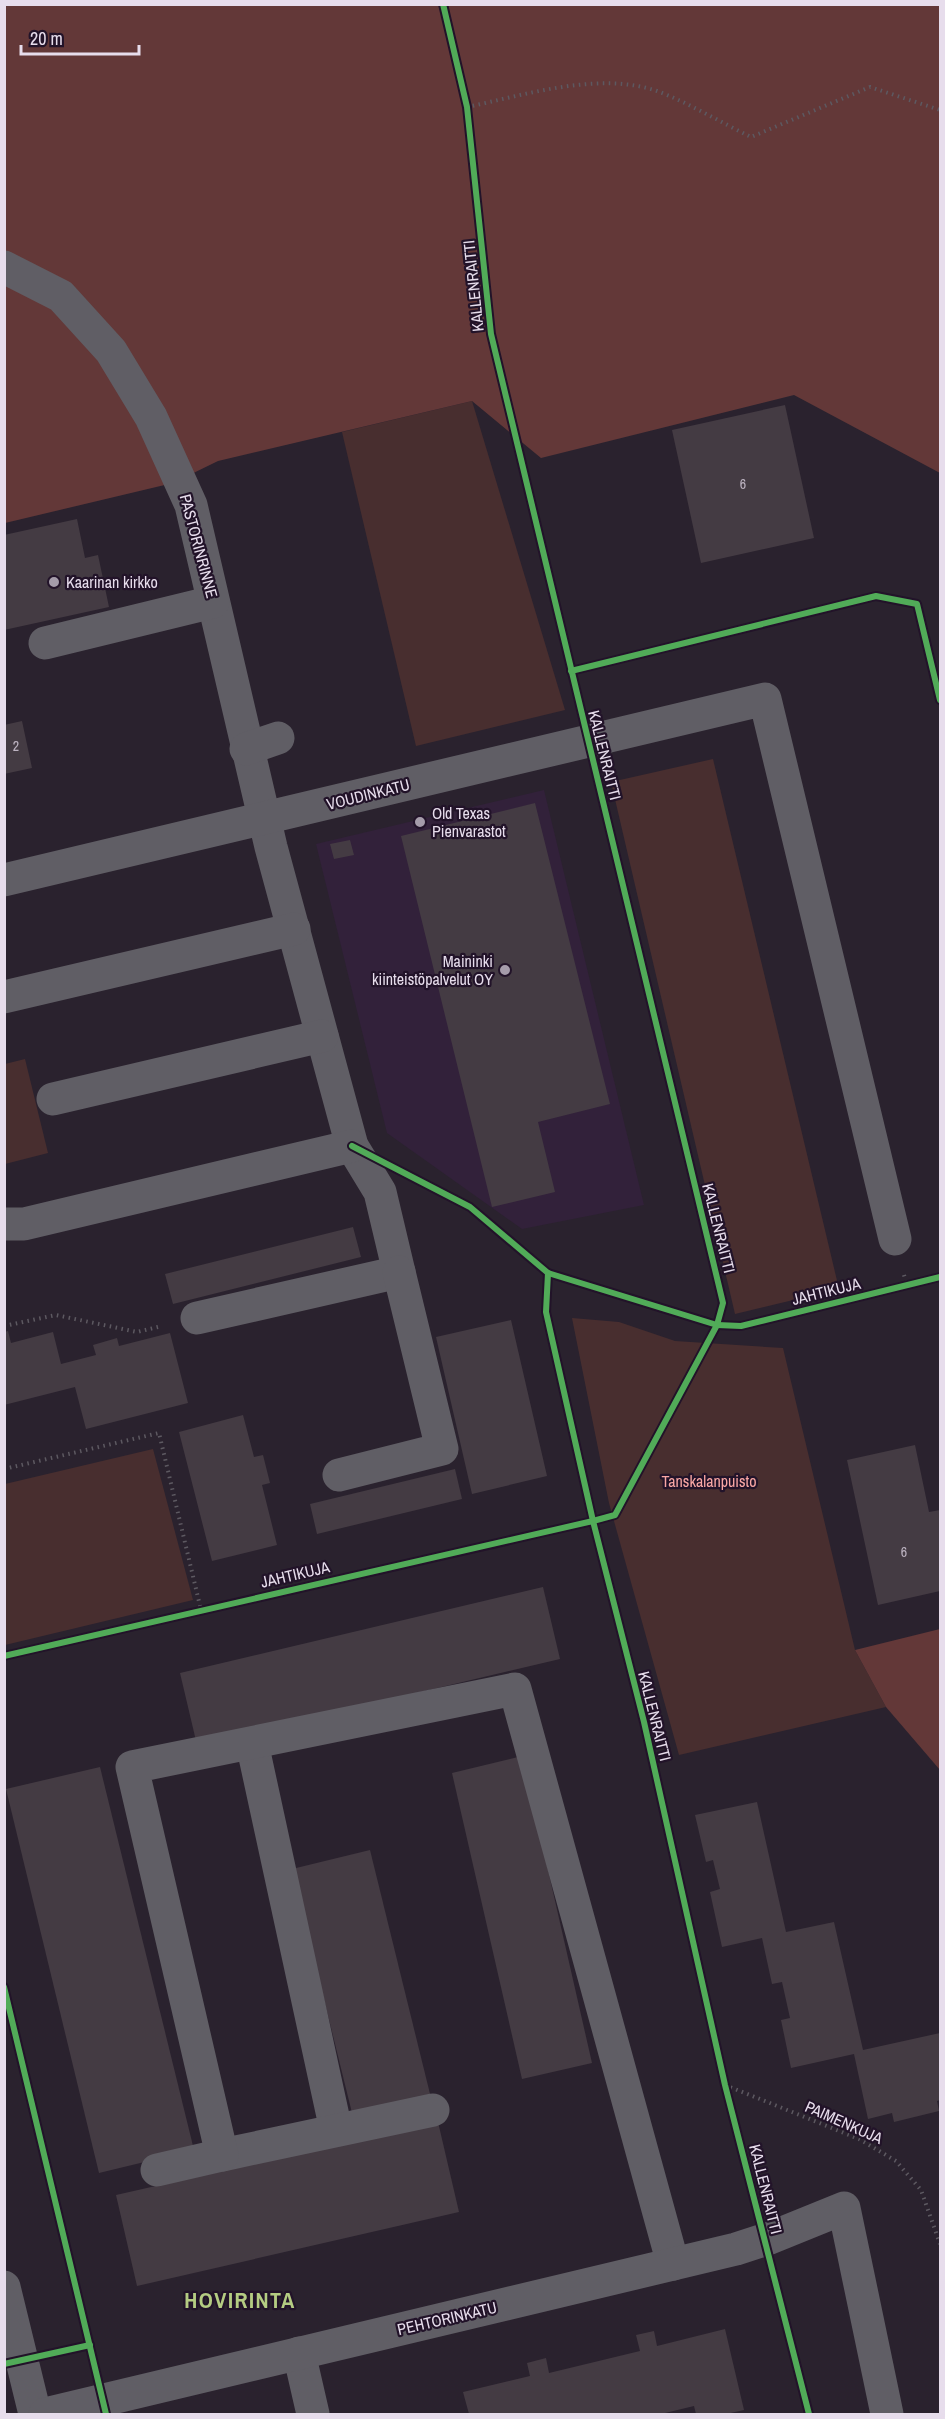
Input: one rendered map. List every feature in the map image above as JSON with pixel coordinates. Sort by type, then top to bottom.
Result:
[{"type":"street","name":"PASTORINRINNE","points":[[4,267],[61,296],[111,351],[151,417],[191,505],[264,819],[352,1146],[380,1192],[442,1449],[339,1474]]},
{"type":"street","points":[[45,643],[213,602]]},
{"type":"street","name":"VOUDINKATU","points":[[4,880],[765,699],[895,1239]]},
{"type":"street","points":[[246,748],[278,738]]},
{"type":"street","points":[[4,997],[294,929]]},
{"type":"street","points":[[53,1099],[322,1036]]},
{"type":"street","points":[[4,1224],[24,1224],[352,1146]]},
{"type":"street","points":[[197,1318],[399,1272]]},
{"type":"street","points":[[222,2155],[132,1767],[515,1689],[673,2264]]},
{"type":"street","points":[[252,1743],[336,2130]]},
{"type":"street","points":[[157,2170],[433,2110]]},
{"type":"street","name":"PEHTORINKATU","points":[[45,2415],[673,2264],[765,2240],[844,2208],[889,2413]]},
{"type":"street","points":[[4,2288],[35,2415]]},
{"type":"street","points":[[299,2353],[314,2415]]},
{"type":"path","points":[[467,107],[596,83],[625,84],[656,91],[752,137],[870,87],[940,110]]},
{"type":"path","points":[[465,97],[468,118]]},
{"type":"path","points":[[896,1288],[918,1283]]},
{"type":"path","points":[[4,1326],[56,1315],[137,1332],[197,1318]]},
{"type":"path","points":[[4,1468],[159,1433],[201,1610]]},
{"type":"path","points":[[190,1612],[212,1607]]},
{"type":"path","points":[[723,2073],[728,2096]]},
{"type":"shaded area","points":[[4,5],[940,5],[940,473],[794,395],[541,458],[472,401],[218,461],[173,483],[5,523]]},
{"type":"shaded area","points":[[544,790],[644,1205],[522,1229],[387,1133],[316,844]]},
{"type":"shaded area","points":[[940,1629],[940,1770],[886,1707],[855,1650]]},
{"type":"green space","points":[[472,401],[565,710],[416,746],[342,432]]},
{"type":"green space","points":[[713,759],[839,1289],[735,1314],[611,782]]},
{"type":"green space","points":[[25,1059],[48,1153],[5,1164],[5,1064]]},
{"type":"green space","name":"Tanskalanpuisto","points":[[572,1318],[619,1322],[675,1341],[783,1348],[855,1650],[886,1707],[679,1755],[609,1503]]},
{"type":"green space","points":[[153,1449],[193,1600],[5,1645],[5,1484]]},
{"type":"building","points":[[785,405],[814,538],[701,563],[672,430]]},
{"type":"building","name":"Kaarinan kirkko","points":[[77,519],[85,558],[98,555],[109,607],[4,630],[4,535]]},
{"type":"building","points":[[22,721],[32,768],[4,774],[4,725]]},
{"type":"building","name":"Maininki kiinteistöpalvelut OY","points":[[535,803],[610,1104],[538,1122],[555,1192],[492,1207],[401,836]]},
{"type":"building","points":[[350,840],[354,855],[334,859],[330,844]]},
{"type":"building","points":[[353,1227],[361,1257],[173,1304],[165,1274]]},
{"type":"building","points":[[511,1320],[547,1476],[472,1494],[436,1337]]},
{"type":"building","points":[[8,1331],[11,1343],[53,1332],[61,1364],[96,1355],[93,1345],[117,1338],[119,1346],[170,1333],[188,1403],[86,1429],[75,1387],[4,1405],[4,1332]]},
{"type":"building","points":[[243,1415],[254,1457],[263,1455],[270,1483],[262,1485],[277,1545],[212,1561],[179,1432]]},
{"type":"building","points":[[915,1445],[929,1512],[940,1510],[940,1591],[878,1605],[847,1460]]},
{"type":"building","points":[[455,1469],[462,1499],[317,1534],[310,1504]]},
{"type":"building","points":[[543,1587],[560,1659],[197,1745],[180,1673]]},
{"type":"building","points":[[522,1756],[592,2063],[522,2079],[452,1773]]},
{"type":"building","points":[[100,1767],[194,2150],[99,2173],[6,1789]]},
{"type":"building","points":[[757,1802],[786,1932],[834,1922],[863,2050],[940,2033],[940,2100],[937,2101],[939,2111],[894,2122],[892,2113],[868,2119],[854,2054],[791,2068],[781,2020],[790,2018],[782,1982],[772,1984],[762,1938],[722,1947],[710,1892],[720,1889],[713,1860],[706,1862],[695,1815]]},
{"type":"building","points":[[370,1850],[431,2098],[353,2117],[292,1869]]},
{"type":"building","points":[[438,2122],[459,2212],[137,2286],[116,2195]]},
{"type":"building","points":[[725,2329],[744,2410],[726,2414],[696,2414],[694,2406],[661,2414],[469,2414],[463,2392],[530,2376],[527,2363],[546,2358],[549,2373],[640,2351],[636,2335],[654,2331],[657,2346]]},
{"type":"cycle path","name":"KALLENRAITTI","points":[[443,4],[467,107],[491,334],[723,1303],[717,1325],[615,1515],[593,1521],[644,1722],[725,2085],[809,2414]]},
{"type":"cycle path","points":[[571,671],[876,596],[917,604],[940,700]]},
{"type":"cycle path","name":"JAHTIKUJA","points":[[352,1146],[470,1207],[548,1273],[717,1325],[741,1326],[940,1277]]},
{"type":"cycle path","name":"JAHTIKUJA","points":[[4,1656],[593,1521],[546,1312],[548,1273]]},
{"type":"cycle path","points":[[4,1987],[106,2414]]},
{"type":"cycle path","points":[[4,2364],[90,2345]]},
{"type":"place","name":"Kaarinan kirkko","points":[[54,582]]},
{"type":"place","name":"Old Texas Pienvarastot","points":[[420,822]]},
{"type":"place","name":"Maininki kiinteistöpalvelut OY","points":[[505,970]]},
{"type":"district","name":"HOVIRINTA","points":[[240,2300]]}]
